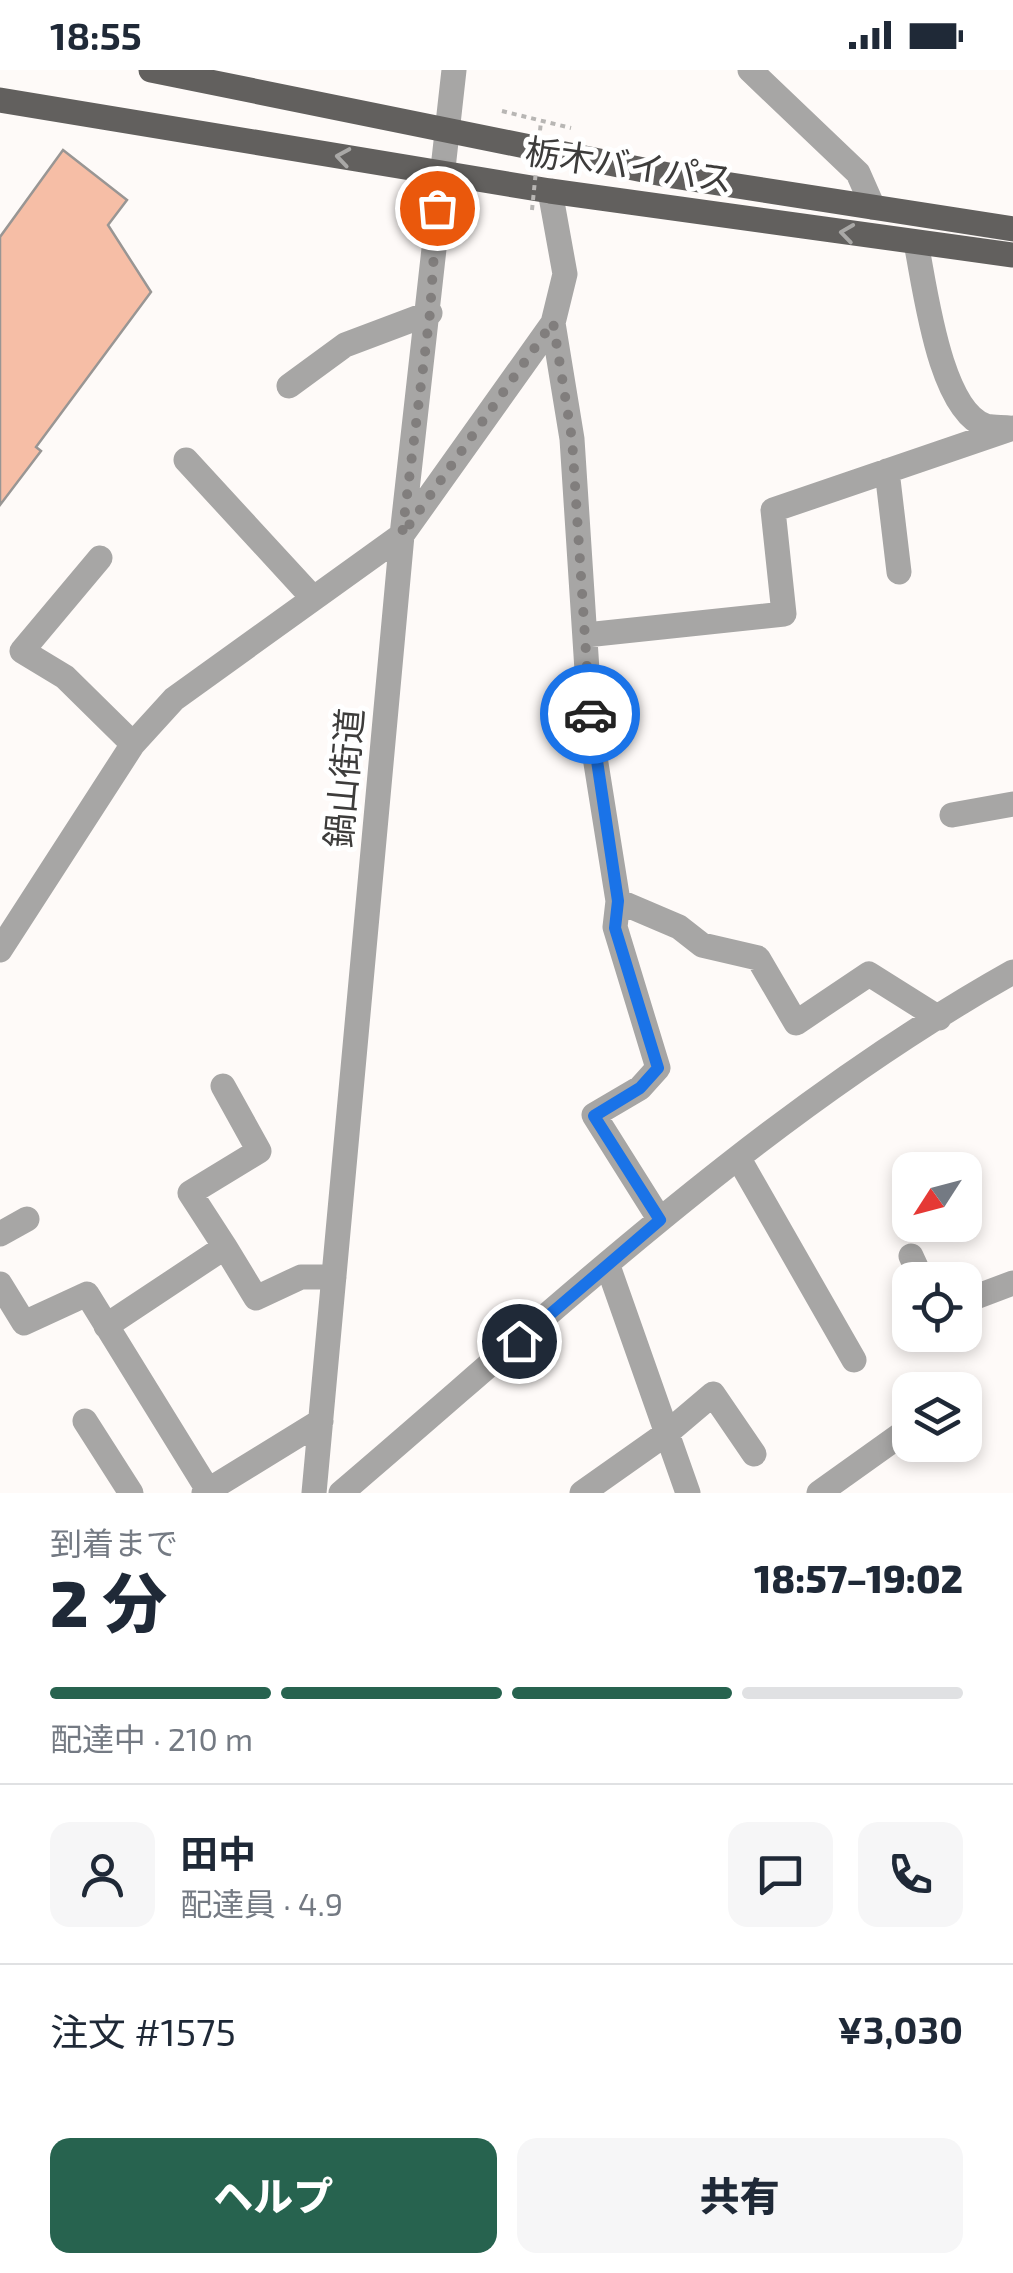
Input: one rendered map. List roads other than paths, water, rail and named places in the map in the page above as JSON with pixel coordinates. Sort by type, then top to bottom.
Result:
[{"type":"main road","name":"栃木バイパス","points":[[151,70],[673,176],[1013,229]]},
{"type":"main road","name":"栃木バイパス","points":[[0,100],[440,172],[541,200],[1013,256]]},
{"type":"street","name":"鍋山街道","points":[[314,1493],[402,535],[430,313],[440,172],[454,70]]},
{"type":"street","points":[[765,75],[858,174],[873,207]]},
{"type":"street","points":[[0,950],[133,744],[174,699],[402,535],[553,322],[565,274],[541,200]]},
{"type":"street","points":[[916,243],[935,339],[954,392],[972,417],[986,426],[1013,428]]},
{"type":"street","points":[[289,386],[345,344],[430,313]]},
{"type":"street","points":[[553,322],[572,439],[591,732],[618,901],[615,928],[658,1068],[640,1088],[594,1116],[660,1220]]},
{"type":"street","points":[[586,635],[784,614],[773,510],[1013,428]]},
{"type":"street","points":[[186,460],[313,598]]},
{"type":"street","points":[[887,471],[899,572]]},
{"type":"street","points":[[100,558],[22,651],[66,677],[133,744]]},
{"type":"street","points":[[952,815],[1013,804]]},
{"type":"street","points":[[618,901],[679,927],[702,945],[758,958],[796,1023],[869,974],[939,1018]]},
{"type":"street","points":[[341,1493],[660,1220],[798,1109],[1013,972]]},
{"type":"street","points":[[223,1086],[259,1151],[190,1193],[256,1298],[301,1277],[334,1277]]},
{"type":"street","points":[[739,1159],[854,1360]]},
{"type":"street","points":[[0,1234],[27,1219]]},
{"type":"street","points":[[106,1326],[225,1247]]},
{"type":"street","points":[[608,1266],[688,1493]]},
{"type":"street","points":[[982,1294],[1013,1283]]},
{"type":"street","points":[[0,1284],[24,1323],[86,1294],[206,1492],[320,1421]]},
{"type":"street","points":[[582,1493],[667,1434],[713,1394],[754,1454]]},
{"type":"street","points":[[85,1420],[132,1493]]},
{"type":"street","points":[[819,1493],[892,1441]]}]
